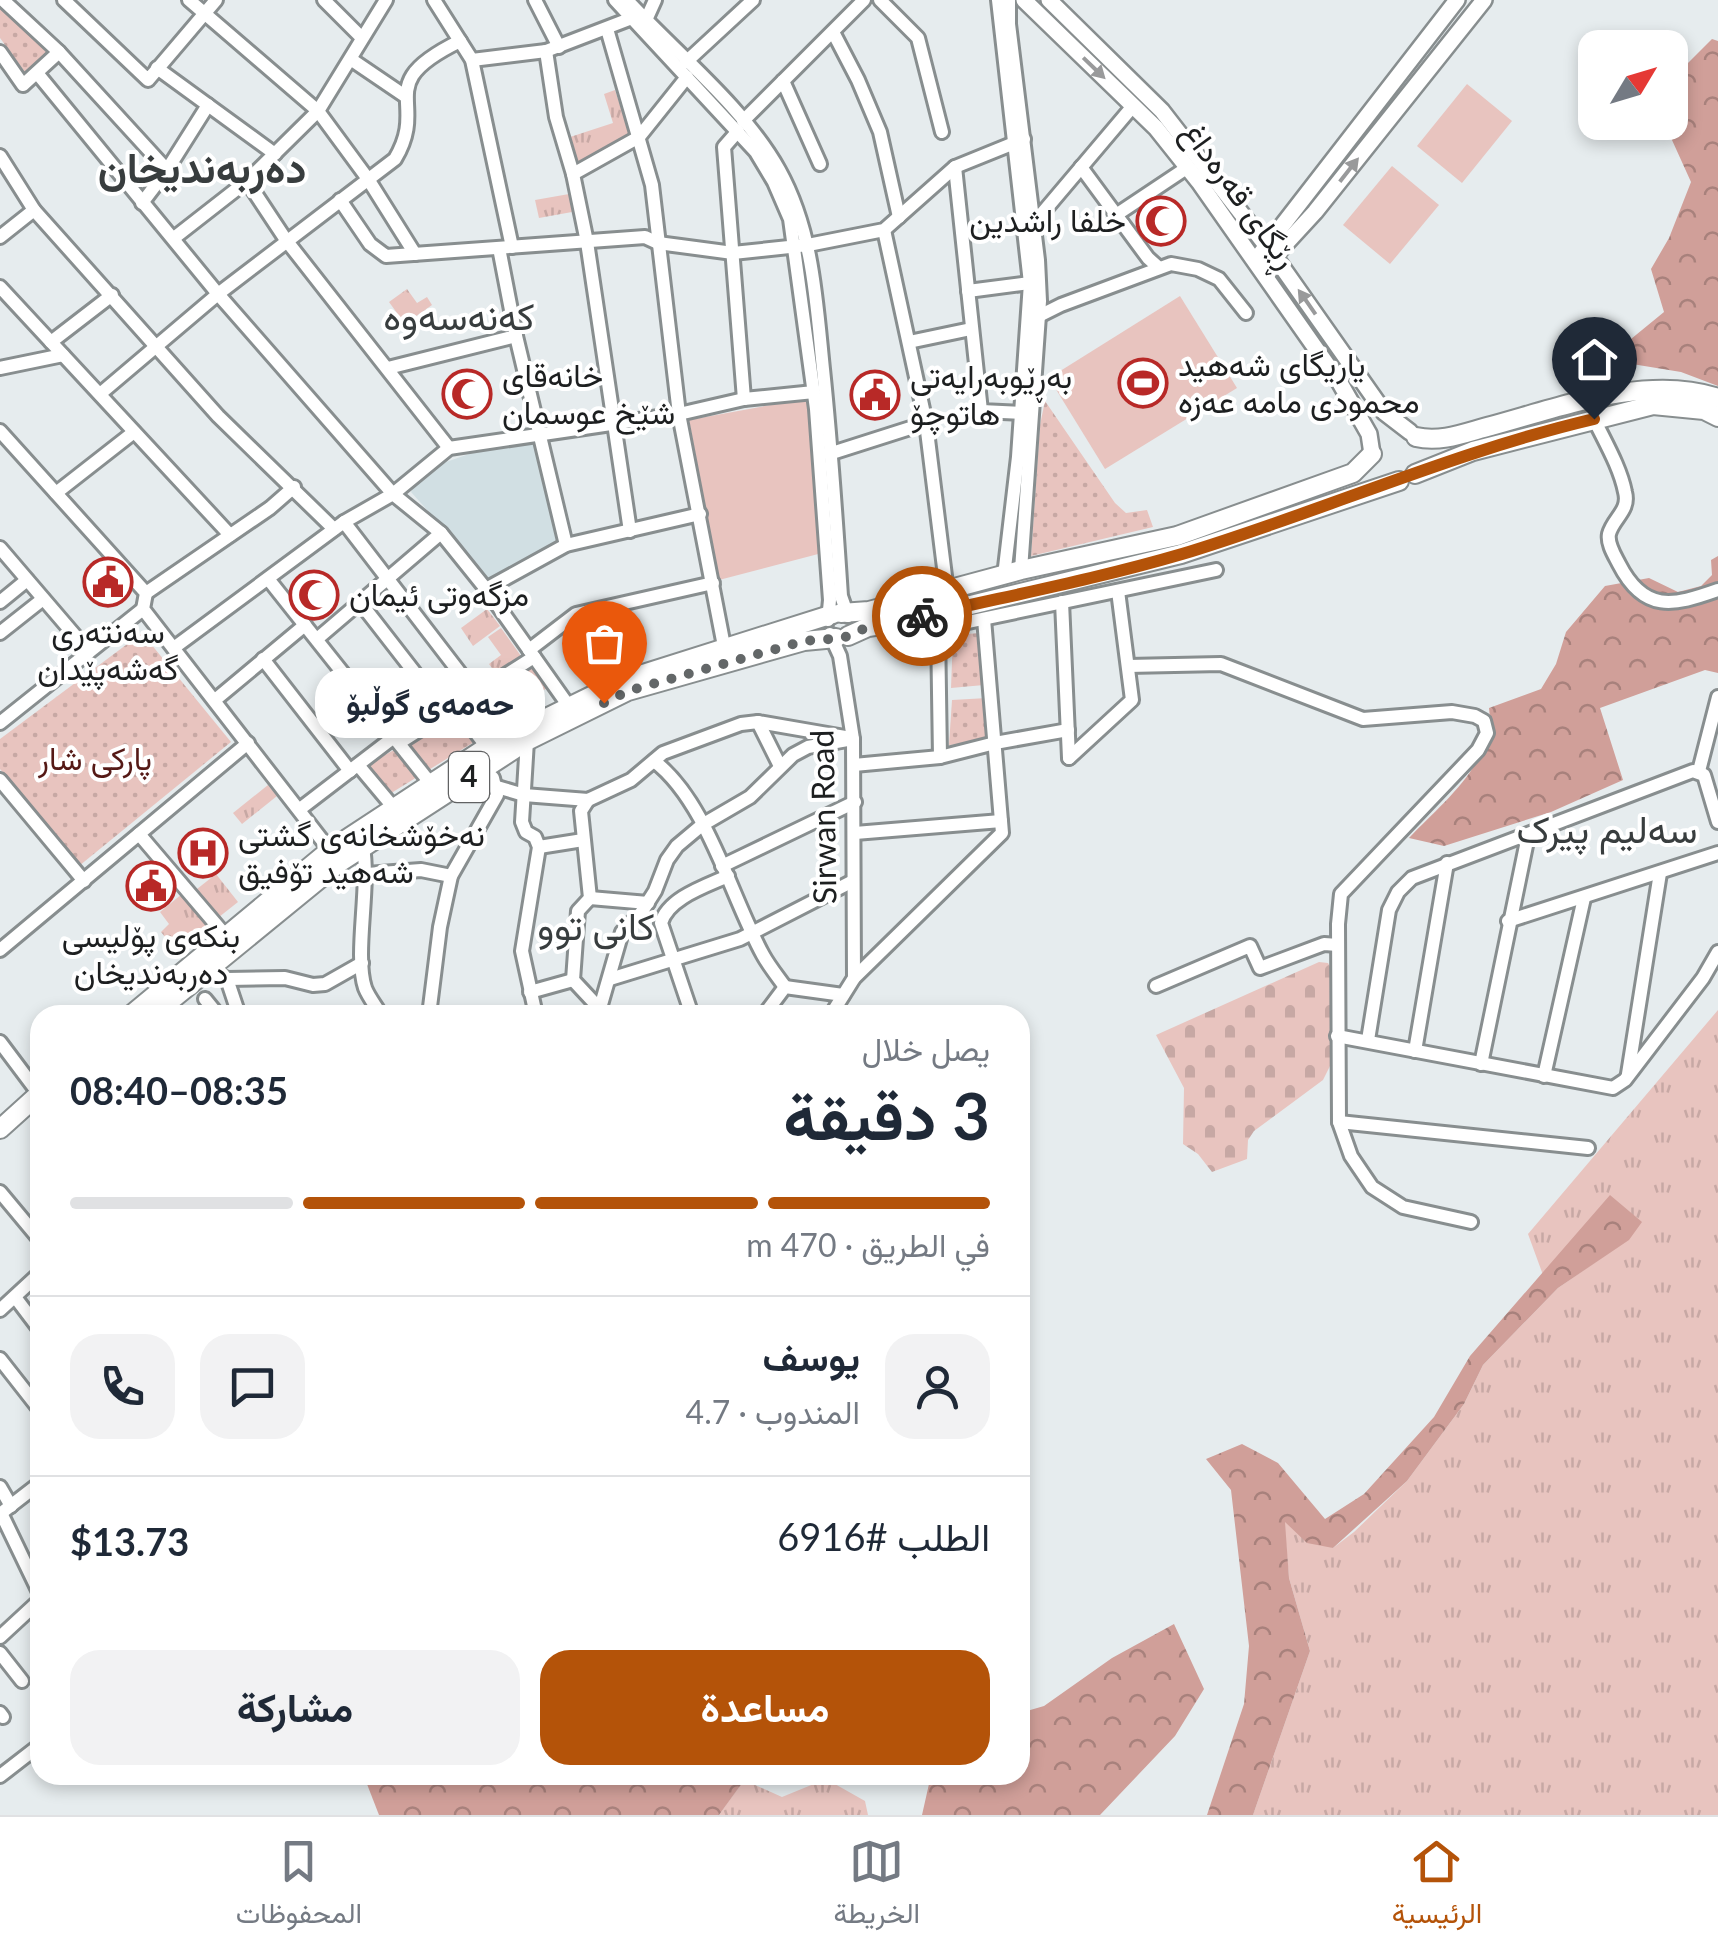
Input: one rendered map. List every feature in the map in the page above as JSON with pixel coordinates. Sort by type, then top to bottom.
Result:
[{"type":"highway","name":"4","points":[[165,1005],[394,808],[487,747],[624,680],[724,646],[838,627],[902,622],[1181,554],[1407,477],[1555,418],[1648,389],[1687,390],[1718,398]]},
{"type":"highway","name":"4","points":[[1413,435],[1437,440],[1555,418],[1594,419],[1653,405],[1704,410],[1718,416]]},
{"type":"highway","points":[[1372,454],[1377,470],[1390,480],[1407,477],[1423,460],[1413,435]]},
{"type":"highway","name":"4","points":[[144,1005],[225,935],[335,857],[364,847],[527,741],[628,691],[804,641],[860,613],[1177,536],[1353,474],[1372,454]]},
{"type":"highway","points":[[0,1130],[30,1102]]},
{"type":"highway","points":[[0,1143],[30,1118]]},
{"type":"main road","name":"ڕێگای قەرەداغ","points":[[1024,0],[1156,128],[1188,167],[1347,395],[1368,434],[1372,454]]},
{"type":"main road","name":"ڕێگای قەرەداغ","points":[[1049,0],[1162,111],[1271,252],[1384,412],[1413,435]]},
{"type":"main road","points":[[1309,207],[1457,0]]},
{"type":"main road","points":[[1259,265],[1484,0]]},
{"type":"street","points":[[4,0],[59,52],[168,170]]},
{"type":"street","points":[[64,0],[148,80],[216,0]]},
{"type":"street","points":[[189,0],[318,111],[368,179],[415,254]]},
{"type":"street","points":[[324,0],[362,38]]},
{"type":"street","points":[[174,238],[247,181],[318,111],[386,0]]},
{"type":"street","points":[[434,0],[472,60],[506,248],[516,336],[566,545]]},
{"type":"street","points":[[535,0],[553,49],[556,117],[573,174],[586,242],[630,530]]},
{"type":"street","points":[[615,0],[686,62],[740,126],[774,182],[802,246],[832,453],[841,596],[838,627]]},
{"type":"street","points":[[628,0],[687,78],[740,126]]},
{"type":"street","points":[[472,60],[553,49],[639,19],[655,0]]},
{"type":"street","points":[[686,62],[753,0]]},
{"type":"street","points":[[744,399],[724,147],[864,0]]},
{"type":"street","points":[[880,0],[918,38],[942,132]]},
{"type":"street","points":[[998,0],[1034,223],[1039,316],[1013,573]]},
{"type":"street","points":[[1009,0],[1030,283],[1013,573]]},
{"type":"street","points":[[607,29],[652,185],[679,414],[724,646]]},
{"type":"street","points":[[833,32],[880,132],[899,217]]},
{"type":"street","points":[[100,394],[218,294],[394,158],[406,130],[409,79],[422,63],[460,42]]},
{"type":"street","points":[[0,52],[23,86],[59,52]]},
{"type":"street","points":[[352,60],[405,96]]},
{"type":"street","points":[[158,68],[275,154]]},
{"type":"street","points":[[37,72],[218,294],[393,494],[441,533],[568,705]]},
{"type":"street","points":[[573,174],[639,137],[687,78]]},
{"type":"street","points":[[783,81],[820,164]]},
{"type":"street","points":[[142,202],[168,170],[208,105]]},
{"type":"street","points":[[1034,223],[1133,106]]},
{"type":"street","points":[[340,200],[380,254],[645,238],[733,253],[802,246],[884,230],[955,168],[1018,141]]},
{"type":"street","points":[[0,156],[34,210],[218,416],[339,526],[388,580],[476,694]]},
{"type":"street","points":[[1080,167],[1158,267]]},
{"type":"street","points":[[1116,215],[1188,167]]},
{"type":"street","points":[[955,168],[981,410],[1021,413]]},
{"type":"street","points":[[247,181],[286,240],[449,448]]},
{"type":"street","points":[[0,236],[34,210]]},
{"type":"street","points":[[884,230],[926,423],[947,592]]},
{"type":"street","points":[[802,246],[838,627]]},
{"type":"street","points":[[1039,316],[1171,264],[1198,269],[1219,279],[1246,314]]},
{"type":"street","points":[[968,292],[1030,283]]},
{"type":"street","points":[[0,287],[230,535]]},
{"type":"street","points":[[50,342],[112,296]]},
{"type":"street","points":[[909,342],[972,328]]},
{"type":"street","points":[[388,368],[516,336]]},
{"type":"street","points":[[0,368],[63,355]]},
{"type":"street","points":[[174,648],[339,526],[393,494],[449,448],[679,414],[744,399],[814,392]]},
{"type":"street","points":[[1594,419],[1625,492],[1626,506],[1609,534],[1611,548],[1627,579],[1651,601],[1674,603],[1718,590]]},
{"type":"street","points":[[832,453],[926,423]]},
{"type":"street","points":[[0,431],[146,593]]},
{"type":"street","points":[[56,494],[134,432]]},
{"type":"street","points":[[0,723],[143,608],[146,593],[294,487]]},
{"type":"street","points":[[486,589],[566,545],[700,514]]},
{"type":"street","points":[[317,639],[441,533]]},
{"type":"street","points":[[0,548],[89,652]]},
{"type":"street","points":[[902,622],[906,628],[918,631],[938,628],[1216,570]]},
{"type":"street","points":[[0,602],[27,580]]},
{"type":"street","points":[[269,580],[431,784]]},
{"type":"street","points":[[300,810],[354,768],[476,694],[532,654],[576,614],[713,583]]},
{"type":"street","points":[[1062,602],[1069,758],[1132,700],[1118,590]]},
{"type":"street","points":[[0,633],[43,598]]},
{"type":"street","points":[[359,601],[487,747]]},
{"type":"street","points":[[143,608],[335,857]]},
{"type":"street","points":[[837,1005],[854,978],[1002,833],[984,618]]},
{"type":"street","points":[[215,700],[306,625]]},
{"type":"street","name":"Sirwan Road","points":[[838,627],[854,765],[854,978]]},
{"type":"street","points":[[938,628],[940,757]]},
{"type":"street","points":[[263,659],[354,768],[394,808]]},
{"type":"street","points":[[1128,666],[1221,664],[1362,718],[1452,712],[1484,721],[1486,734],[1478,750],[1342,894],[1338,945],[1339,1122],[1350,1156],[1372,1187],[1403,1207],[1471,1222]]},
{"type":"street","points":[[1699,772],[1718,697]]},
{"type":"street","points":[[590,898],[580,810],[588,800],[631,780],[654,760],[678,747],[742,724],[758,722],[852,738]]},
{"type":"street","points":[[758,722],[780,766]]},
{"type":"street","points":[[854,765],[940,757],[1068,730]]},
{"type":"street","points":[[601,1005],[622,932],[648,903],[677,846],[750,797],[780,766],[808,747],[852,738]]},
{"type":"street","points":[[527,741],[522,822],[539,847],[522,951],[533,1005]]},
{"type":"street","points":[[0,950],[248,742]]},
{"type":"street","points":[[654,760],[676,779],[754,930],[762,954],[785,987],[843,996]]},
{"type":"street","points":[[482,768],[497,787],[524,794],[588,800]]},
{"type":"street","points":[[1699,772],[1704,776],[1718,822]]},
{"type":"street","points":[[1368,1040],[1389,910],[1412,878],[1699,772]]},
{"type":"street","points":[[0,780],[84,881]]},
{"type":"street","points":[[430,1005],[451,876],[497,794],[497,787]]},
{"type":"street","points":[[689,1005],[661,923],[664,913],[725,871],[855,802]]},
{"type":"street","points":[[855,833],[1000,821]]},
{"type":"street","points":[[139,834],[225,935]]},
{"type":"street","points":[[1481,1064],[1528,836]]},
{"type":"street","points":[[539,847],[582,840]]},
{"type":"street","points":[[364,847],[368,874],[362,963],[367,993],[375,1005]]},
{"type":"street","points":[[1508,921],[1718,853]]},
{"type":"street","points":[[1415,1051],[1447,863]]},
{"type":"street","points":[[368,874],[421,870],[451,876]]},
{"type":"street","points":[[1627,1076],[1660,873]]},
{"type":"street","points":[[610,979],[740,939],[853,881]]},
{"type":"street","points":[[590,898],[648,903]]},
{"type":"street","points":[[590,898],[578,911],[573,980],[593,1005]]},
{"type":"street","points":[[1544,1076],[1584,898]]},
{"type":"street","points":[[1156,986],[1250,946],[1260,968],[1324,944],[1338,945]]},
{"type":"street","points":[[1337,1036],[1608,1088],[1618,1086],[1718,952]]},
{"type":"street","points":[[208,970],[227,979],[286,978],[314,985],[326,984],[362,963]]},
{"type":"street","points":[[227,979],[236,1005]]},
{"type":"street","points":[[530,992],[573,980]]},
{"type":"street","points":[[772,1005],[785,987]]},
{"type":"street","points":[[205,998],[210,1005]]},
{"type":"street","points":[[0,1042],[30,1080]]},
{"type":"street","points":[[1339,1122],[1588,1148]]},
{"type":"street","points":[[0,1192],[30,1228]]},
{"type":"street","points":[[0,1310],[30,1282]]},
{"type":"street","points":[[15,1297],[30,1317]]},
{"type":"street","points":[[0,1358],[30,1397]]},
{"type":"street","points":[[0,1487],[4,1511],[30,1571]]},
{"type":"street","points":[[4,1511],[30,1491]]},
{"type":"street","points":[[0,1637],[30,1602]]},
{"type":"street","points":[[0,1654],[22,1681]]},
{"type":"street","points":[[0,1776],[30,1753]]},
{"type":"shaded area","points":[[533,442],[561,539],[491,581],[411,492],[416,481],[446,462]]},
{"type":"green space","points":[[0,7],[52,52],[27,75],[0,38]]},
{"type":"green space","points":[[1712,39],[1718,41],[1718,386],[1681,372],[1632,364],[1631,339],[1664,312],[1651,269],[1669,238],[1691,182],[1672,140],[1688,140],[1688,63]]},
{"type":"green space","points":[[1467,84],[1512,121],[1462,183],[1417,146]]},
{"type":"green space","points":[[615,90],[630,135],[602,154],[575,163],[567,138],[613,123],[604,94]]},
{"type":"green space","points":[[1392,166],[1439,205],[1390,264],[1343,225]]},
{"type":"green space","points":[[569,194],[572,212],[539,218],[535,200]]},
{"type":"green space","points":[[407,289],[417,303],[427,297],[432,305],[405,324],[389,302]]},
{"type":"green space","name":"یاریگاى شه‌هید محمودى مامه‌ عه‌زه","points":[[1180,296],[1237,388],[1105,469],[1049,378]]},
{"type":"green space","points":[[808,398],[822,553],[719,580],[689,420]]},
{"type":"green space","points":[[1045,401],[1115,503],[1126,513],[1147,510],[1153,527],[1031,556]]},
{"type":"green space","points":[[1718,556],[1718,673],[1705,670],[1600,708],[1623,780],[1551,812],[1444,846],[1409,838],[1476,763],[1489,728],[1489,708],[1541,689],[1556,664],[1566,632],[1605,586],[1649,578],[1678,592],[1701,586],[1712,575],[1711,560]]},
{"type":"green space","points":[[487,609],[500,626],[473,646],[461,628]]},
{"type":"green space","points":[[501,628],[521,656],[496,674],[489,664],[501,655],[488,637]]},
{"type":"green space","name":"پاركى شار","points":[[142,633],[231,742],[79,866],[0,769],[0,739]]},
{"type":"green space","points":[[980,633],[984,685],[951,688],[953,635]]},
{"type":"green space","points":[[531,664],[547,688],[536,695],[541,706],[481,734],[468,715],[472,712],[469,704]]},
{"type":"green space","points":[[987,698],[989,742],[949,745],[952,700]]},
{"type":"green space","points":[[455,716],[474,742],[388,795],[367,765]]},
{"type":"green space","points":[[268,785],[277,796],[242,824],[233,813]]},
{"type":"green space","points":[[216,874],[238,902],[219,917],[197,889]]},
{"type":"green space","points":[[182,894],[209,927],[178,953],[161,932],[169,924],[160,912]]},
{"type":"green space","points":[[1319,962],[1328,963],[1332,970],[1334,1058],[1323,1080],[1254,1131],[1248,1140],[1247,1159],[1212,1172],[1198,1154],[1183,1144],[1184,1088],[1156,1035]]},
{"type":"green space","points":[[1718,1010],[1718,1815],[1253,1815],[1310,1651],[1289,1578],[1284,1521],[1333,1548],[1354,1532],[1407,1481],[1464,1404],[1483,1365],[1558,1288],[1629,1239],[1610,1196],[1543,1275],[1528,1234]]},
{"type":"green space","points":[[1610,1195],[1642,1222],[1629,1240],[1558,1288],[1483,1365],[1464,1404],[1407,1481],[1333,1548],[1307,1543],[1285,1522],[1289,1578],[1310,1651],[1253,1815],[1207,1815],[1244,1704],[1249,1646],[1231,1490],[1206,1459],[1242,1444],[1278,1463],[1325,1519],[1364,1494],[1434,1417],[1470,1356]]},
{"type":"green space","points":[[1174,1624],[1204,1689],[1175,1736],[1100,1815],[922,1815],[929,1785],[1030,1785],[1030,1710],[1044,1706],[1112,1658]]},
{"type":"green space","points":[[367,1785],[741,1785],[719,1815],[379,1815]]},
{"type":"green space","points":[[740,1785],[755,1785],[782,1797],[811,1785],[837,1785],[865,1801],[868,1815],[719,1815]]},
{"type":"way so far","points":[[604,703],[628,691],[804,641],[839,639],[855,630],[922,616]]},
{"type":"place","name":"خلفا راشدين","points":[[1161,221]]},
{"type":"place","name":"یاریگاى شه‌هید محمودى مامه‌ عه‌زه","points":[[1143,383]]},
{"type":"place","name":"خانەقای شێخ عوسمان","points":[[467,394]]},
{"type":"place","name":"بەڕێوبەرایەتی هاتوچۆ","points":[[875,395]]},
{"type":"place","name":"سەنتەری گەشەپێدان","points":[[108,582]]},
{"type":"place","name":"مزگەوتی ئیمان","points":[[314,595]]},
{"type":"place","name":"حەمەی گوڵبۆ","points":[[604,703]]},
{"type":"place","name":"نەخۆشخانەی گشتی شەهید تۆفیق","points":[[203,853]]},
{"type":"place","name":"بنکەی پۆلیسی دەربەندیخان","points":[[151,886]]},
{"type":"district","name":"دەربەندیخان","points":[[202,168]]},
{"type":"district","name":"کەنەسەوە","points":[[459,317]]},
{"type":"district","name":"سەلیم پیرک","points":[[1607,830]]},
{"type":"district","name":"کانی توو","points":[[596,927]]},
{"type":"route","points":[[922,616],[1181,554],[1407,479],[1473,451],[1594,419]]}]
